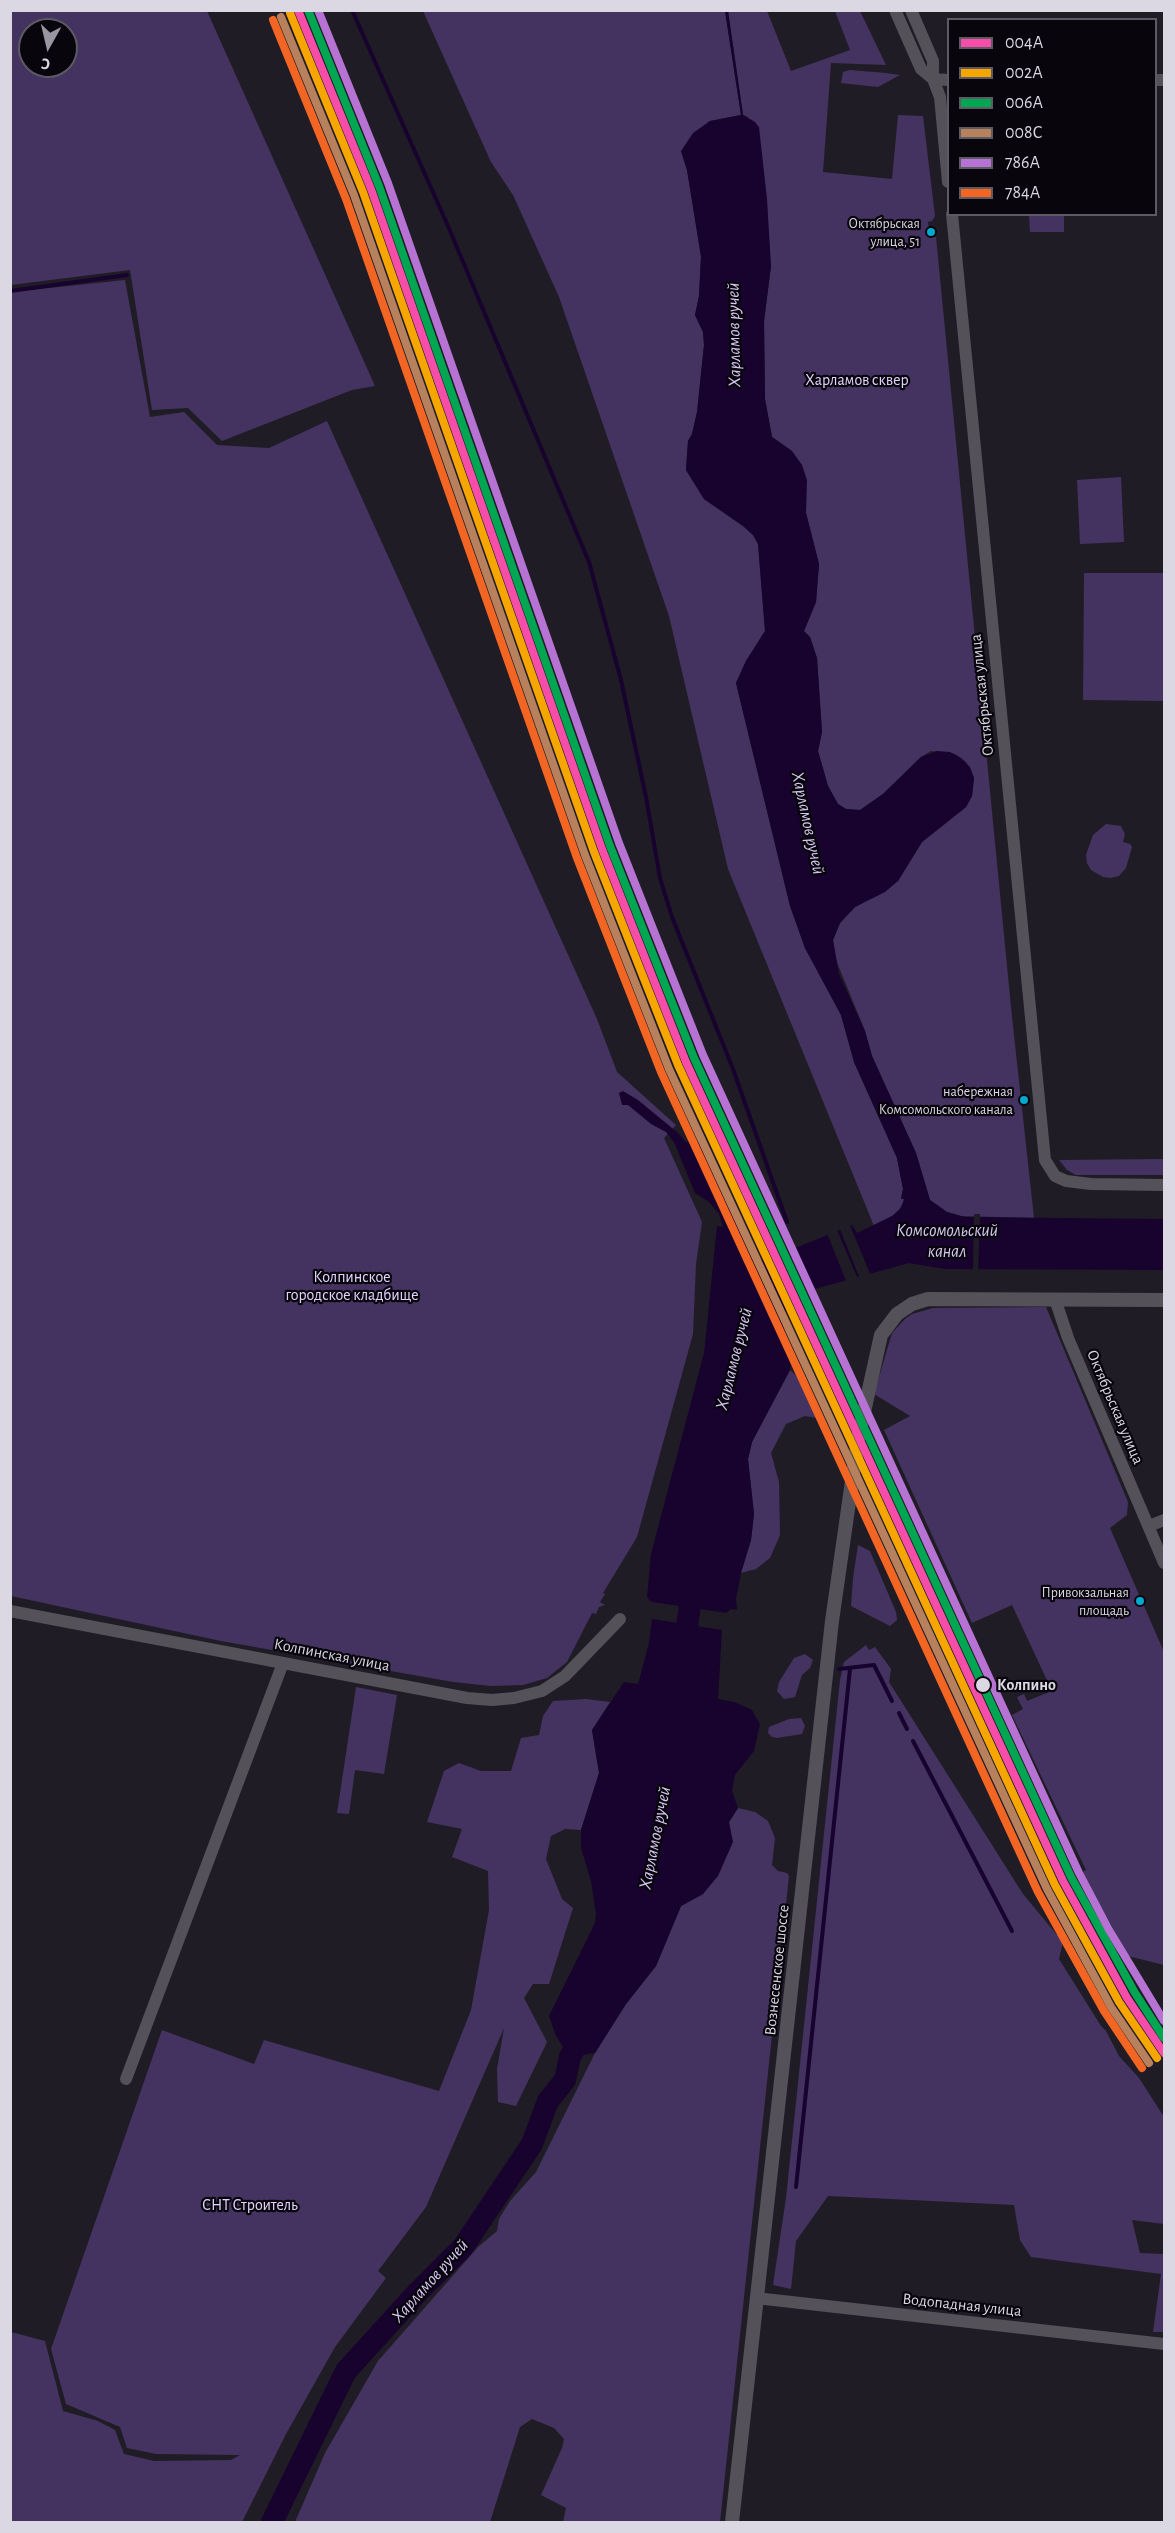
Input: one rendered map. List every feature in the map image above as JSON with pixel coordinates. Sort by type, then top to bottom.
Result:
[{"type":"street","points":[[895,10],[921,69],[933,79],[947,80]]},
{"type":"street","points":[[911,10],[933,61],[933,79],[941,105],[947,171]]},
{"type":"street","name":"Октябрьская улица","points":[[952,216],[1045,1160],[1050,1171],[1061,1179],[1074,1183],[1164,1185]]},
{"type":"street","name":"Вознесенское шоссе","points":[[732,2523],[832,1621],[862,1421],[881,1335],[891,1320],[904,1309],[928,1299],[1055,1299]]},
{"type":"street","points":[[1055,1299],[1164,1300]]},
{"type":"street","name":"Октябрьская улица","points":[[1055,1299],[1068,1338],[1149,1527]]},
{"type":"street","points":[[1164,1520],[1149,1527],[1164,1563]]},
{"type":"street","name":"Колпинская улица","points":[[10,1611],[467,1698],[492,1700],[514,1698],[543,1690],[566,1676],[621,1619]]},
{"type":"street","points":[[126,2079],[283,1663]]},
{"type":"street","name":"Водопадная улица","points":[[756,2298],[1164,2344]]},
{"type":"green space","points":[[10,11],[207,11],[375,386],[352,390],[222,441],[188,408],[152,410],[130,270],[11,285]]},
{"type":"green space","points":[[423,11],[725,11],[741,115],[710,121],[681,151],[687,170],[701,257],[699,296],[695,315],[703,332],[704,345],[697,412],[688,441],[686,470],[704,499],[743,526],[753,535],[758,544],[765,631],[746,661],[736,683],[790,906],[805,948],[841,1015],[854,1062],[897,1158],[903,1189],[901,1198],[905,1199],[904,1202],[896,1214],[874,1226],[728,869],[669,616],[559,297],[513,195],[491,162]]},
{"type":"green space","name":"Харламов сквер","points":[[728,11],[767,11],[791,71],[850,50],[835,11],[860,11],[886,65],[831,63],[823,172],[892,179],[898,115],[923,116],[935,216],[932,221],[928,222],[930,237],[936,237],[1012,1017],[1034,1218],[960,1216],[947,1212],[930,1200],[916,1153],[872,1056],[865,1031],[836,960],[833,940],[840,923],[855,907],[898,881],[922,842],[966,807],[972,796],[974,778],[966,762],[955,754],[931,751],[921,757],[883,794],[860,810],[846,809],[838,804],[828,786],[818,751],[822,732],[817,658],[810,637],[804,631],[816,602],[819,564],[806,513],[806,490],[792,451],[772,437],[765,399],[764,321],[771,266],[748,117],[743,115]]},
{"type":"green space","points":[[850,70],[900,75],[878,87],[841,83],[843,72]]},
{"type":"green space","points":[[1029,216],[1064,216],[1064,232],[1030,232]]},
{"type":"green space","name":"Колпинское городское кладбище","points":[[125,280],[150,417],[184,412],[217,445],[269,448],[327,421],[597,1019],[617,1072],[676,1125],[664,1138],[702,1222],[696,1264],[693,1334],[637,1537],[603,1593],[605,1594],[600,1602],[605,1605],[599,1607],[596,1614],[592,1613],[567,1662],[547,1678],[523,1685],[491,1686],[453,1682],[221,1641],[11,1596],[11,292]]},
{"type":"green space","points":[[1121,477],[1124,542],[1080,544],[1077,480]]},
{"type":"green space","points":[[1084,573],[1164,573],[1164,701],[1083,700]]},
{"type":"green space","points":[[1106,824],[1121,826],[1125,834],[1123,842],[1132,847],[1126,868],[1119,876],[1110,878],[1091,870],[1086,855],[1093,835]]},
{"type":"green space","points":[[1164,1159],[1164,1175],[1076,1175],[1067,1170],[1059,1160]]},
{"type":"green space","points":[[1046,1307],[1128,1502],[1127,1515],[1110,1528],[1164,1652],[1164,1965],[1128,1956],[1082,1872],[1086,1870],[1012,1715],[1023,1709],[1017,1697],[1024,1694],[1027,1701],[1052,1691],[1012,1605],[972,1623],[884,1430],[910,1416],[874,1394],[892,1333],[912,1314],[933,1308]]},
{"type":"green space","points":[[790,1370],[802,1381],[817,1418],[805,1416],[786,1424],[771,1453],[779,1482],[780,1535],[770,1558],[756,1569],[741,1573],[751,1540],[754,1514],[748,1459],[752,1442]]},
{"type":"green space","points":[[858,1545],[870,1551],[896,1612],[897,1620],[890,1626],[851,1606]]},
{"type":"green space","points":[[866,1645],[869,1650],[875,1647],[891,1669],[889,1682],[1023,1894],[1063,1942],[1059,1959],[1106,2031],[1119,2056],[1139,2078],[1164,2117],[1164,2224],[1132,2220],[1140,2253],[1164,2254],[1164,2332],[1153,2332],[1161,2274],[1031,2257],[1020,2240],[1014,2205],[828,2196],[796,2241],[791,2289],[773,2285],[786,2198],[840,1680],[844,1662]]},
{"type":"green space","points":[[805,1654],[813,1660],[810,1668],[802,1675],[795,1697],[784,1699],[777,1691],[779,1682],[794,1658]]},
{"type":"green space","points":[[356,1687],[397,1695],[384,1774],[355,1770],[349,1814],[337,1813]]},
{"type":"green space","name":"СНТ Строитель","points":[[586,1699],[610,1702],[592,1730],[599,1773],[581,1830],[565,1829],[551,1836],[546,1859],[562,1899],[573,1908],[549,1984],[533,1984],[524,1998],[547,2042],[516,2106],[498,2102],[497,2069],[504,2028],[426,2207],[378,2271],[386,2278],[335,2347],[286,2434],[242,2522],[11,2522],[11,2332],[45,2341],[63,2411],[98,2421],[115,2430],[124,2454],[154,2461],[231,2460],[240,2455],[156,2454],[127,2448],[120,2427],[66,2404],[51,2349],[162,2030],[254,2064],[264,2040],[439,2091],[471,2010],[489,1910],[488,1871],[452,1857],[462,1829],[427,1822],[444,1771],[459,1763],[481,1771],[511,1771],[521,1738],[539,1735],[543,1716],[553,1701]]},
{"type":"green space","points":[[801,1718],[805,1726],[802,1734],[777,1738],[768,1733],[769,1727],[789,1719]]},
{"type":"green space","points":[[738,1808],[755,1812],[768,1821],[775,1838],[772,1865],[789,1876],[720,2522],[563,2522],[566,2508],[541,2495],[564,2439],[554,2428],[532,2419],[520,2427],[490,2522],[295,2522],[325,2453],[378,2361],[478,2247],[497,2231],[499,2219],[510,2201],[536,2172],[595,2053],[626,2004],[656,1966],[681,1906],[703,1894],[729,1822]]},
{"type":"water","name":"Комсомольский канал","points":[[725,11],[728,11],[743,115],[759,127],[767,199],[771,266],[764,321],[765,399],[772,437],[792,451],[802,465],[807,480],[806,513],[819,564],[816,602],[804,631],[810,637],[817,658],[822,732],[818,751],[828,786],[838,804],[846,809],[860,810],[883,794],[921,757],[937,751],[950,752],[961,758],[970,767],[974,778],[972,796],[966,807],[922,842],[898,881],[885,892],[855,907],[840,923],[833,940],[839,974],[865,1031],[872,1056],[916,1153],[930,1200],[947,1212],[965,1217],[1164,1219],[1164,1270],[945,1269],[909,1263],[811,1290],[788,1305],[784,1327],[785,1336],[793,1349],[790,1370],[752,1442],[748,1459],[754,1514],[751,1540],[741,1573],[736,1599],[737,1610],[731,1609],[726,1613],[651,1602],[647,1597],[651,1554],[704,1353],[717,1226],[723,1227],[719,1214],[709,1202],[695,1193],[674,1142],[666,1132],[651,1124],[628,1105],[622,1105],[619,1093],[623,1091],[638,1100],[686,1142],[704,1140],[736,1220],[751,1253],[756,1257],[766,1260],[852,1225],[857,1233],[892,1216],[901,1208],[904,1199],[901,1199],[903,1189],[897,1158],[854,1062],[841,1015],[805,948],[790,906],[736,683],[746,661],[765,631],[758,544],[753,535],[743,526],[704,499],[686,470],[688,441],[697,412],[704,345],[703,332],[695,315],[699,296],[701,256],[687,170],[681,151],[693,133],[710,121],[741,115]]},
{"type":"water","points":[[652,1619],[722,1630],[718,1699],[734,1702],[752,1710],[760,1724],[754,1751],[735,1775],[732,1791],[738,1808],[729,1822],[733,1842],[718,1876],[703,1894],[681,1906],[656,1966],[626,2004],[595,2053],[570,2057],[556,2036],[549,2016],[595,1923],[596,1914],[591,1881],[581,1848],[581,1830],[599,1773],[592,1730],[624,1682],[638,1684],[649,1643]]},
{"type":"pier","points":[[974,1214],[980,1214],[978,1272],[973,1271]]},
{"type":"pier","points":[[849,1223],[871,1276],[860,1279],[839,1227]]},
{"type":"pier","points":[[836,1228],[858,1279],[847,1283],[826,1231]]},
{"type":"pier","points":[[788,1248],[810,1295],[791,1308],[766,1256]]},
{"type":"pier","points":[[651,1602],[726,1613],[726,1616],[650,1605]]},
{"type":"waterway","points":[[352,10],[448,226],[589,562],[621,680],[646,797],[660,878],[672,917],[733,1069],[787,1222]]},
{"type":"waterway","points":[[10,291],[127,275]]},
{"type":"waterway","name":"Харламов ручей","points":[[683,1655],[694,1577]]},
{"type":"waterway","points":[[839,1669],[874,1665],[892,1701]]},
{"type":"waterway","points":[[796,2187],[850,1669]]},
{"type":"waterway","points":[[899,1713],[907,1729]]},
{"type":"waterway","points":[[913,1741],[1012,1931]]},
{"type":"waterway","name":"Харламов ручей","points":[[272,2522],[346,2371],[418,2292],[463,2247],[532,2144],[548,2101],[565,2080],[570,2057],[583,2031]]},
{"type":"transit line","name":"004А","points":[[298,10],[371,189],[602,849],[686,1062],[1063,1881],[1127,1998],[1164,2053]]},
{"type":"transit line","name":"006А","points":[[308,10],[379,186],[610,846],[694,1058],[1071,1877],[1135,1993],[1164,2038]]},
{"type":"transit line","name":"786А","points":[[318,10],[388,183],[619,843],[703,1055],[1079,1873],[1109,1930],[1164,2021]]},
{"type":"transit line","name":"002А","points":[[290,13],[363,192],[594,852],[678,1065],[1055,1885],[1119,2002],[1157,2058]]},
{"type":"transit line","name":"008С","points":[[281,17],[354,195],[585,855],[669,1069],[1047,1889],[1111,2007],[1149,2063]]},
{"type":"transit line","name":"784А","points":[[273,20],[346,199],[577,858],[661,1072],[1038,1892],[1104,2011],[1142,2068]]},
{"type":"place","name":"Октябрьская улица, 51","points":[[931,232]]},
{"type":"place","name":"набережная Комсомольского канала","points":[[1024,1100]]},
{"type":"place","name":"Привокзальная площадь","points":[[1140,1601]]},
{"type":"place","name":"Колпино","points":[[983,1685]]}]
